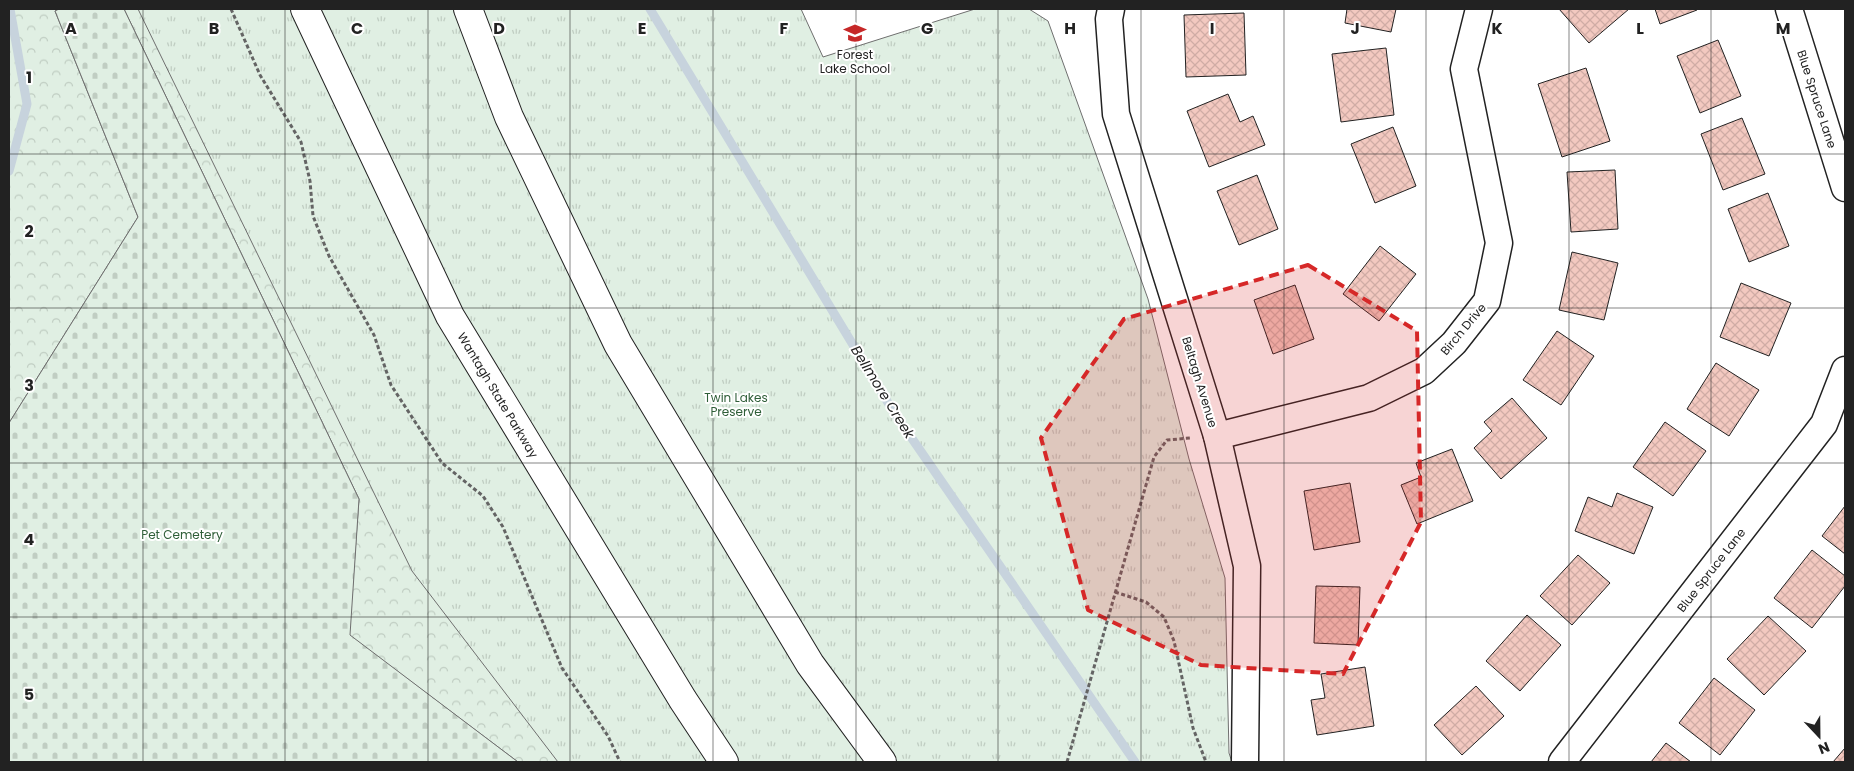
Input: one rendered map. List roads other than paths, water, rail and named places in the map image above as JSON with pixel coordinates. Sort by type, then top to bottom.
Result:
[{"type":"highway","name":"Wantagh State Parkway","points":[[305,9],[450,316],[678,691],[724,762]]},
{"type":"highway","points":[[468,9],[509,117],[618,344],[810,664],[882,762]]},
{"type":"street","name":"Beltagh Avenue","points":[[1111,9],[1109,19],[1116,114],[1217,436],[1247,566],[1244,762]]},
{"type":"street","name":"Birch Drive","points":[[1217,436],[1369,398],[1424,371],[1454,343],[1487,301],[1499,243],[1464,69],[1479,9]]},
{"type":"street","name":"Blue Spruce Lane","points":[[1788,9],[1845,188]]},
{"type":"street","name":"Blue Spruce Lane","points":[[1562,762],[1824,424],[1845,370]]},
{"type":"waterway","points":[[9,171],[27,104],[10,9]]},
{"type":"waterway","name":"Bellmore Creek","points":[[650,9],[893,411],[1135,762]]},
{"type":"place","name":"Forest Lake School","points":[[855,33]]},
{"type":"park label","name":"Twin Lakes Preserve","points":[[736,404]]},
{"type":"park label","name":"Pet Cemetery","points":[[182,534]]}]
